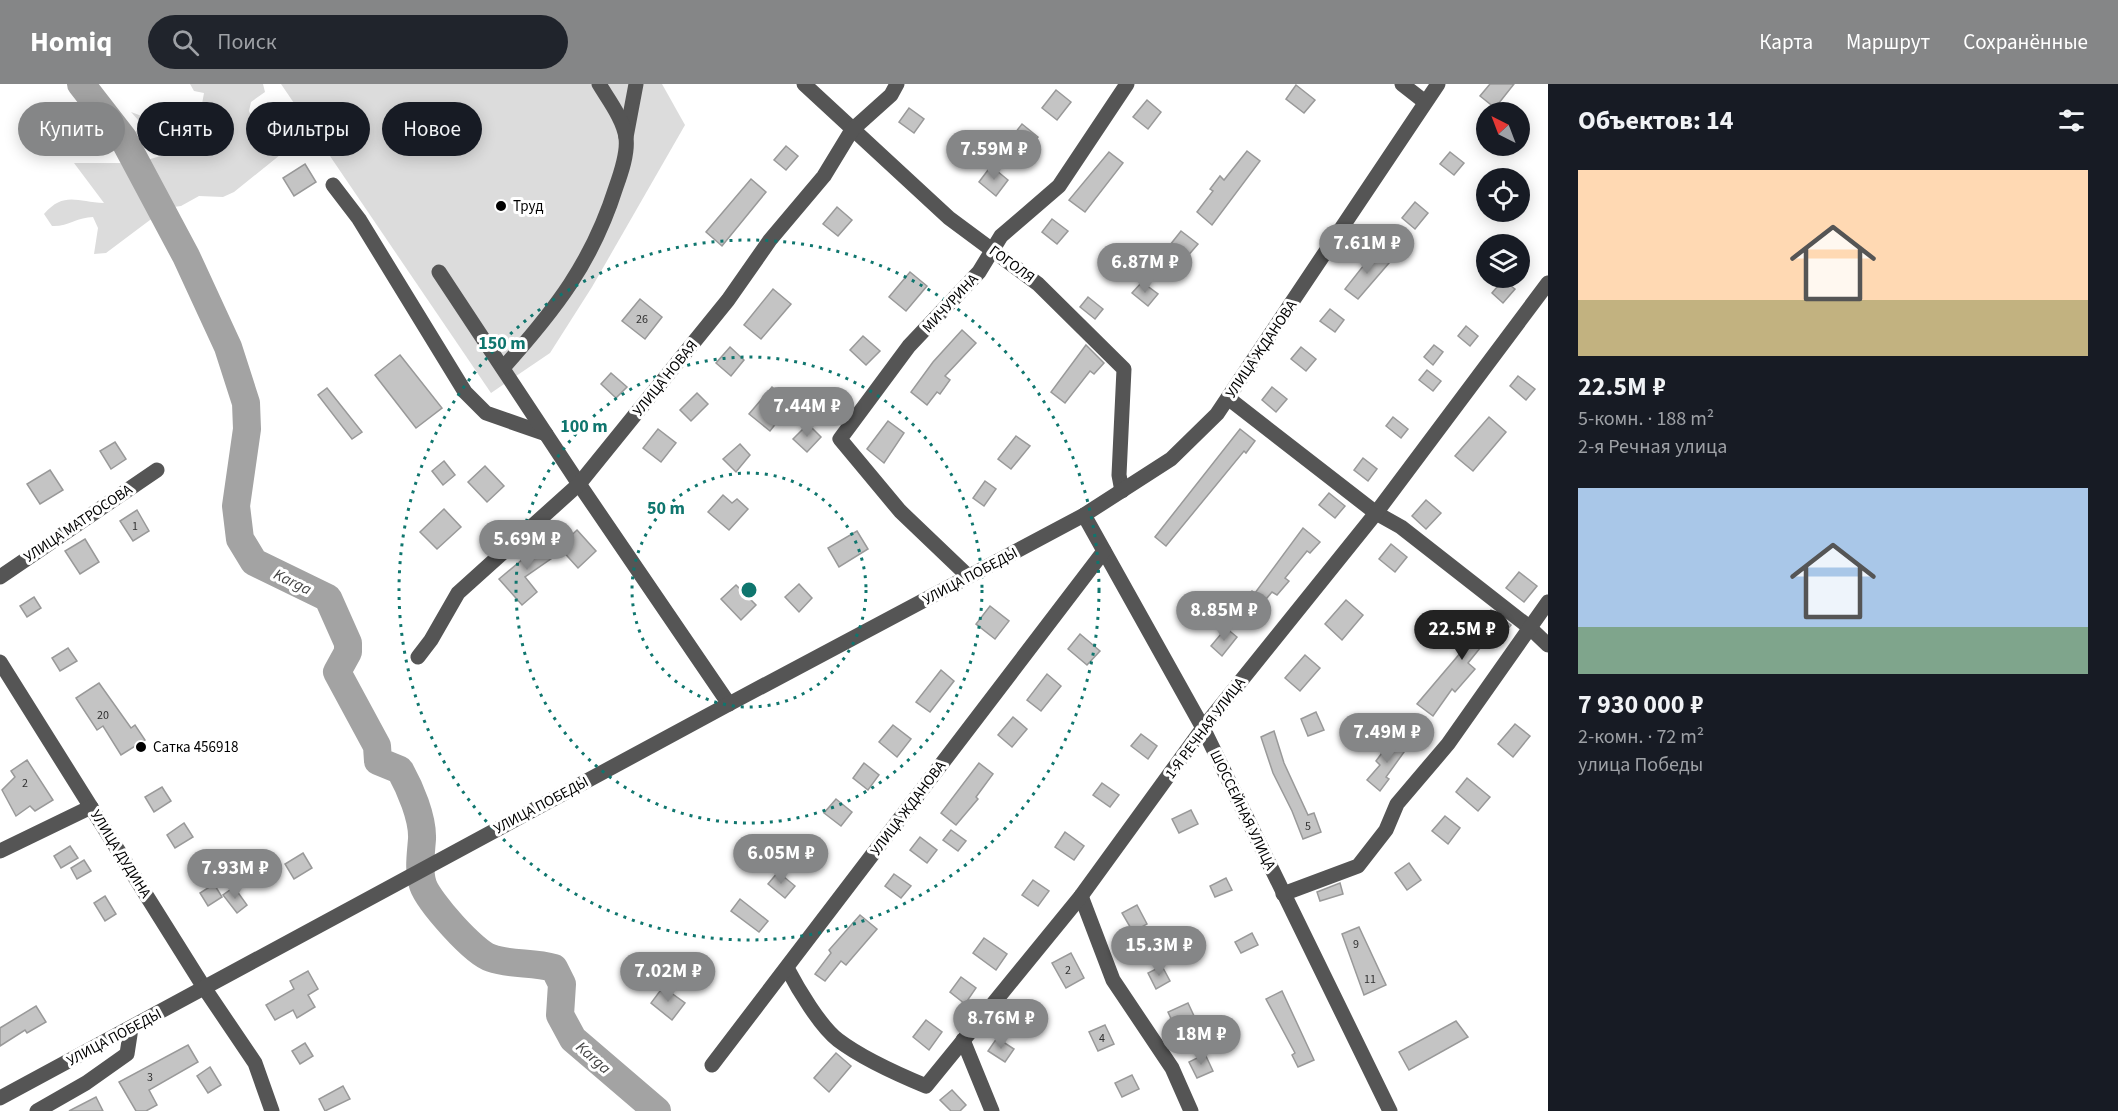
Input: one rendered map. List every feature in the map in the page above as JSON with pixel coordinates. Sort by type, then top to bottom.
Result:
[{"type":"street","points":[[599,84],[626,137]]},
{"type":"street","points":[[507,375],[590,256],[621,171],[636,84]]},
{"type":"street","name":"ГОГОЛЯ","points":[[804,84],[949,218],[1038,284],[1124,369],[1119,475],[1122,491]]},
{"type":"street","name":"УЛИЦА НОВАЯ","points":[[418,657],[432,640],[458,592],[579,484],[728,300],[770,240],[824,176],[852,130],[891,95],[897,84]]},
{"type":"street","name":"МИЧУРИНА","points":[[968,576],[900,511],[840,439],[909,346],[979,272],[1001,236],[1059,186],[1127,84]]},
{"type":"street","points":[[1402,84],[1425,102]]},
{"type":"street","name":"УЛИЦА ЖДАНОВА","points":[[1084,515],[1171,459],[1217,414],[1438,84]]},
{"type":"street","points":[[333,185],[359,219],[465,392],[486,413],[546,434]]},
{"type":"street","points":[[439,272],[579,484],[729,704]]},
{"type":"street","name":"1-Я РЕЧНАЯ УЛИЦА","points":[[787,968],[801,995],[837,1040],[926,1086],[1081,896],[1203,728],[1376,513],[1548,283]]},
{"type":"street","points":[[1228,398],[1376,513],[1401,527],[1529,627],[1548,645]]},
{"type":"street","name":"УЛИЦА МАТРОСОВА","points":[[0,577],[157,470]]},
{"type":"street","name":"УЛИЦА ПОБЕДЫ","points":[[0,1098],[1084,515]]},
{"type":"street","name":"ШОССЕЙНАЯ УЛИЦА","points":[[1084,515],[1203,728],[1390,1111]]},
{"type":"street","name":"УЛИЦА ЖДАНОВА","points":[[712,1065],[1104,551]]},
{"type":"street","points":[[1283,894],[1358,866],[1386,830],[1397,804],[1448,744],[1548,602]]},
{"type":"street","name":"УЛИЦА ДУДИНА","points":[[0,662],[205,989],[255,1063],[272,1111]]},
{"type":"street","points":[[0,851],[91,807]]},
{"type":"street","points":[[1081,896],[1113,980],[1172,1068],[1191,1111]]},
{"type":"street","points":[[37,1111],[86,1083],[127,1054],[131,1028]]},
{"type":"street","points":[[963,1040],[992,1111]]},
{"type":"shaded area","points":[[190,84],[263,84],[265,92],[251,102],[246,102],[246,156],[279,156],[234,192],[223,197],[199,196],[181,206],[166,208],[106,253],[94,254],[98,228],[93,217],[52,226],[44,214],[58,202],[71,200],[104,203],[74,163],[136,163],[161,156],[234,156],[234,102],[202,102],[204,93],[194,91]]},
{"type":"shaded area","name":"Труд","points":[[281,84],[662,84],[685,125],[592,287],[550,353],[491,393],[330,156],[370,156],[370,102],[293,102]]},
{"type":"building","points":[[1490,84],[1514,84],[1500,102],[1488,102],[1480,96]]},
{"type":"building","points":[[1296,85],[1315,100],[1304,113],[1286,99]]},
{"type":"building","points":[[1056,90],[1071,102],[1057,120],[1042,108]]},
{"type":"building","points":[[1147,100],[1161,112],[1148,129],[1133,117]]},
{"type":"building","points":[[909,108],[924,119],[914,133],[899,122]]},
{"type":"building","points":[[1022,124],[1038,137],[1027,150],[1011,138]]},
{"type":"building","points":[[786,146],[798,156],[786,170],[774,160]]},
{"type":"building","points":[[1247,151],[1260,161],[1212,225],[1197,212],[1213,191],[1210,189],[1220,176],[1224,180]]},
{"type":"building","points":[[1109,152],[1123,163],[1085,212],[1069,200]]},
{"type":"building","points":[[1450,152],[1464,163],[1454,175],[1440,164]]},
{"type":"building","points":[[305,164],[316,182],[294,196],[283,178]]},
{"type":"building","points":[[991,166],[1008,180],[996,196],[979,182]]},
{"type":"building","points":[[751,179],[766,192],[722,246],[706,232]]},
{"type":"building","points":[[1415,202],[1428,213],[1415,229],[1402,218]]},
{"type":"building","points":[[837,207],[852,220],[838,236],[823,224]]},
{"type":"building","points":[[1052,219],[1068,231],[1057,244],[1042,232]]},
{"type":"building","points":[[1181,231],[1198,244],[1186,258],[1170,245]]},
{"type":"building","points":[[1375,251],[1389,263],[1358,299],[1345,289]]},
{"type":"building","points":[[910,272],[927,286],[906,311],[889,297]]},
{"type":"building","points":[[1142,282],[1158,294],[1148,306],[1132,293]]},
{"type":"building","points":[[1496,288],[1515,289],[1503,303],[1492,293]]},
{"type":"building","points":[[773,289],[791,304],[761,339],[744,325]]},
{"type":"building","points":[[1088,297],[1103,309],[1095,319],[1080,307]]},
{"type":"building","points":[[640,299],[662,317],[645,339],[622,321]]},
{"type":"building","points":[[1330,309],[1344,320],[1335,332],[1320,321]]},
{"type":"building","points":[[1466,326],[1478,336],[1470,346],[1458,336]]},
{"type":"building","points":[[962,330],[976,343],[945,376],[950,380],[940,394],[937,392],[927,405],[911,392],[933,362]]},
{"type":"building","points":[[863,336],[880,351],[866,365],[850,350]]},
{"type":"building","points":[[1086,345],[1104,363],[1094,374],[1090,371],[1065,403],[1051,392]]},
{"type":"building","points":[[1434,345],[1443,352],[1433,365],[1424,357]]},
{"type":"building","points":[[730,347],[744,360],[731,376],[716,363]]},
{"type":"building","points":[[1301,347],[1316,359],[1306,371],[1291,359]]},
{"type":"building","points":[[400,355],[442,408],[416,428],[375,375]]},
{"type":"building","points":[[1427,370],[1441,381],[1433,391],[1419,380]]},
{"type":"building","points":[[611,373],[627,387],[616,398],[601,384]]},
{"type":"building","points":[[1518,376],[1535,389],[1526,400],[1510,386]]},
{"type":"building","points":[[772,387],[792,403],[770,431],[749,414]]},
{"type":"building","points":[[1272,387],[1287,399],[1276,412],[1262,400]]},
{"type":"building","points":[[327,388],[362,432],[352,439],[318,395]]},
{"type":"building","points":[[821,392],[836,406],[824,420],[808,406]]},
{"type":"building","points":[[697,393],[708,404],[691,421],[680,410]]},
{"type":"building","points":[[1393,417],[1408,429],[1401,438],[1386,426]]},
{"type":"building","points":[[1489,417],[1506,432],[1473,471],[1455,456]]},
{"type":"building","points":[[888,421],[904,433],[884,463],[867,449]]},
{"type":"building","points":[[808,424],[821,437],[807,452],[793,439]]},
{"type":"building","points":[[658,429],[676,443],[661,462],[643,448]]},
{"type":"building","points":[[1240,429],[1255,441],[1246,453],[1244,451],[1166,546],[1155,537]]},
{"type":"building","points":[[1016,436],[1030,446],[1011,469],[998,459]]},
{"type":"building","points":[[115,442],[126,459],[111,469],[100,451]]},
{"type":"building","points":[[740,444],[750,455],[736,472],[723,459]]},
{"type":"building","points":[[1363,458],[1377,469],[1368,481],[1354,470]]},
{"type":"building","points":[[444,461],[455,475],[443,485],[432,471]]},
{"type":"building","points":[[485,466],[504,486],[487,502],[468,482]]},
{"type":"building","points":[[50,470],[63,490],[40,504],[27,484]]},
{"type":"building","points":[[985,481],[996,489],[984,506],[973,498]]},
{"type":"building","points":[[1329,493],[1345,506],[1335,518],[1319,505]]},
{"type":"building","points":[[723,495],[732,503],[737,499],[748,509],[729,530],[708,512]]},
{"type":"building","points":[[1426,500],[1441,513],[1426,529],[1412,516]]},
{"type":"building","points":[[444,509],[461,527],[437,549],[420,532]]},
{"type":"building","points":[[137,510],[149,531],[133,541],[120,521]]},
{"type":"building","points":[[1303,528],[1320,542],[1310,553],[1307,551],[1285,578],[1289,581],[1277,595],[1272,592],[1256,611],[1244,601],[1252,591],[1255,593]]},
{"type":"building","points":[[577,530],[596,551],[578,568],[559,547]]},
{"type":"building","points":[[857,531],[868,549],[839,567],[828,548]]},
{"type":"building","points":[[541,536],[555,556],[525,577],[537,592],[522,605],[499,579],[530,553],[526,547]]},
{"type":"building","points":[[85,539],[99,562],[80,574],[65,551]]},
{"type":"building","points":[[1391,544],[1407,557],[1395,572],[1379,559]]},
{"type":"building","points":[[1519,572],[1537,586],[1524,602],[1506,588]]},
{"type":"building","points":[[799,584],[812,598],[799,612],[785,597]]},
{"type":"building","points":[[736,585],[756,605],[741,620],[721,599]]},
{"type":"building","points":[[34,597],[41,608],[27,617],[20,606]]},
{"type":"building","points":[[1346,600],[1363,615],[1342,640],[1325,624]]},
{"type":"building","points":[[990,606],[1009,621],[995,639],[976,624]]},
{"type":"building","points":[[1491,610],[1511,625],[1504,633],[1497,627],[1468,663],[1475,669],[1455,692],[1452,689],[1433,716],[1417,704],[1473,638],[1459,627],[1468,616],[1479,625]]},
{"type":"building","points":[[1226,628],[1237,637],[1222,656],[1211,646]]},
{"type":"building","points":[[1080,634],[1100,651],[1087,665],[1068,649]]},
{"type":"building","points":[[68,648],[77,661],[60,671],[52,658]]},
{"type":"building","points":[[1305,655],[1320,668],[1300,691],[1285,678]]},
{"type":"building","points":[[941,670],[954,681],[930,712],[916,702]]},
{"type":"building","points":[[1047,674],[1061,686],[1041,711],[1027,700]]},
{"type":"building","points":[[99,683],[131,728],[135,725],[145,740],[121,755],[103,726],[97,730],[76,698]]},
{"type":"building","points":[[1316,712],[1324,730],[1308,736],[1301,719]]},
{"type":"building","points":[[1013,717],[1027,729],[1012,747],[998,735]]},
{"type":"building","points":[[1515,724],[1530,736],[1513,757],[1498,744]]},
{"type":"building","points":[[893,725],[911,739],[897,757],[879,742]]},
{"type":"building","points":[[1274,731],[1284,763],[1308,815],[1314,813],[1321,832],[1303,839],[1273,773],[1261,737]]},
{"type":"building","points":[[1141,734],[1157,746],[1148,759],[1131,746]]},
{"type":"building","points":[[1393,738],[1407,748],[1386,777],[1389,779],[1380,791],[1367,780],[1380,765],[1376,761]]},
{"type":"building","points":[[27,760],[53,800],[35,811],[30,806],[16,816],[2,790],[15,777],[11,771]]},
{"type":"building","points":[[864,763],[879,775],[868,790],[853,778]]},
{"type":"building","points":[[979,763],[993,774],[976,797],[978,799],[956,825],[941,813]]},
{"type":"building","points":[[1467,778],[1490,797],[1478,811],[1456,792]]},
{"type":"building","points":[[1102,783],[1119,795],[1110,807],[1093,795]]},
{"type":"building","points":[[162,787],[171,801],[154,812],[145,797]]},
{"type":"building","points":[[836,799],[852,812],[841,826],[824,813]]},
{"type":"building","points":[[1191,810],[1198,824],[1179,833],[1172,819]]},
{"type":"building","points":[[1445,816],[1460,828],[1448,844],[1432,831]]},
{"type":"building","points":[[184,823],[193,837],[175,848],[167,835]]},
{"type":"building","points":[[951,830],[966,841],[958,851],[943,840]]},
{"type":"building","points":[[1065,832],[1084,846],[1074,860],[1055,847]]},
{"type":"building","points":[[920,837],[937,850],[927,863],[910,850]]},
{"type":"building","points":[[806,838],[822,851],[811,865],[795,853]]},
{"type":"building","points":[[70,846],[78,858],[61,868],[54,856]]},
{"type":"building","points":[[303,853],[312,868],[294,879],[285,864]]},
{"type":"building","points":[[84,860],[91,871],[77,879],[71,868]]},
{"type":"building","points":[[1409,863],[1421,880],[1407,890],[1395,873]]},
{"type":"building","points":[[778,872],[795,886],[785,898],[768,884]]},
{"type":"building","points":[[894,874],[911,886],[901,898],[885,886]]},
{"type":"building","points":[[1226,878],[1232,890],[1215,897],[1210,886]]},
{"type":"building","points":[[1033,880],[1049,891],[1038,906],[1022,895]]},
{"type":"building","points":[[1340,883],[1343,894],[1320,901],[1317,892]]},
{"type":"building","points":[[214,884],[222,897],[208,906],[200,893]]},
{"type":"building","points":[[234,887],[247,905],[237,913],[223,895]]},
{"type":"building","points":[[105,896],[116,914],[105,921],[94,903]]},
{"type":"building","points":[[740,899],[768,921],[759,932],[731,911]]},
{"type":"building","points":[[1137,905],[1147,924],[1133,932],[1122,913]]},
{"type":"building","points":[[860,915],[877,929],[846,965],[841,961],[825,981],[815,974],[831,953],[829,950]]},
{"type":"building","points":[[1359,927],[1386,985],[1364,995],[1342,934]]},
{"type":"building","points":[[1252,933],[1258,945],[1241,953],[1235,942]]},
{"type":"building","points":[[984,938],[1007,954],[996,970],[973,953]]},
{"type":"building","points":[[1071,953],[1084,978],[1066,988],[1052,963]]},
{"type":"building","points":[[1162,966],[1170,981],[1156,989],[1148,973]]},
{"type":"building","points":[[308,971],[318,989],[308,995],[315,1007],[297,1018],[293,1010],[275,1020],[266,1005],[294,989],[290,981]]},
{"type":"building","points":[[961,977],[976,988],[965,1004],[950,992]]},
{"type":"building","points":[[663,987],[685,1003],[672,1020],[651,1003]]},
{"type":"building","points":[[1282,991],[1314,1060],[1298,1067],[1292,1055],[1295,1053],[1266,999]]},
{"type":"building","points":[[1188,1003],[1194,1016],[1174,1025],[1168,1012]]},
{"type":"building","points":[[36,1006],[46,1022],[27,1033],[25,1030],[0,1046],[0,1028]]},
{"type":"building","points":[[926,1020],[942,1032],[929,1050],[913,1037]]},
{"type":"building","points":[[1456,1021],[1468,1037],[1409,1070],[1399,1052]]},
{"type":"building","points":[[1105,1025],[1114,1044],[1098,1051],[1089,1032]]},
{"type":"building","points":[[997,1038],[1014,1049],[1005,1062],[988,1051]]},
{"type":"building","points":[[305,1043],[313,1056],[300,1064],[292,1051]]},
{"type":"building","points":[[188,1045],[198,1062],[149,1090],[157,1105],[146,1111],[136,1111],[119,1082]]},
{"type":"building","points":[[836,1053],[851,1066],[829,1092],[814,1078]]},
{"type":"building","points":[[1205,1054],[1213,1071],[1197,1078],[1189,1062]]},
{"type":"building","points":[[210,1067],[221,1085],[208,1093],[197,1076]]},
{"type":"building","points":[[1132,1075],[1139,1089],[1122,1097],[1115,1083]]},
{"type":"building","points":[[343,1086],[350,1099],[325,1111],[319,1099]]},
{"type":"building","points":[[952,1090],[966,1105],[960,1111],[951,1111],[940,1100]]},
{"type":"building","points":[[96,1097],[103,1111],[69,1111]]},
{"type":"waterway","name":"Karga","points":[[81,84],[123,138],[186,256],[228,347],[246,403],[247,429],[236,506],[240,539],[254,562],[328,598],[348,643],[348,652],[337,672],[377,746],[378,761],[400,770],[415,803],[422,831],[421,874],[427,893],[453,926],[483,954],[514,963],[554,968],[562,984],[560,1015],[573,1039],[657,1111]]},
{"type":"place","name":"Труд","points":[[501,206]]},
{"type":"place","name":"Сатка 456918","points":[[141,747]]}]
